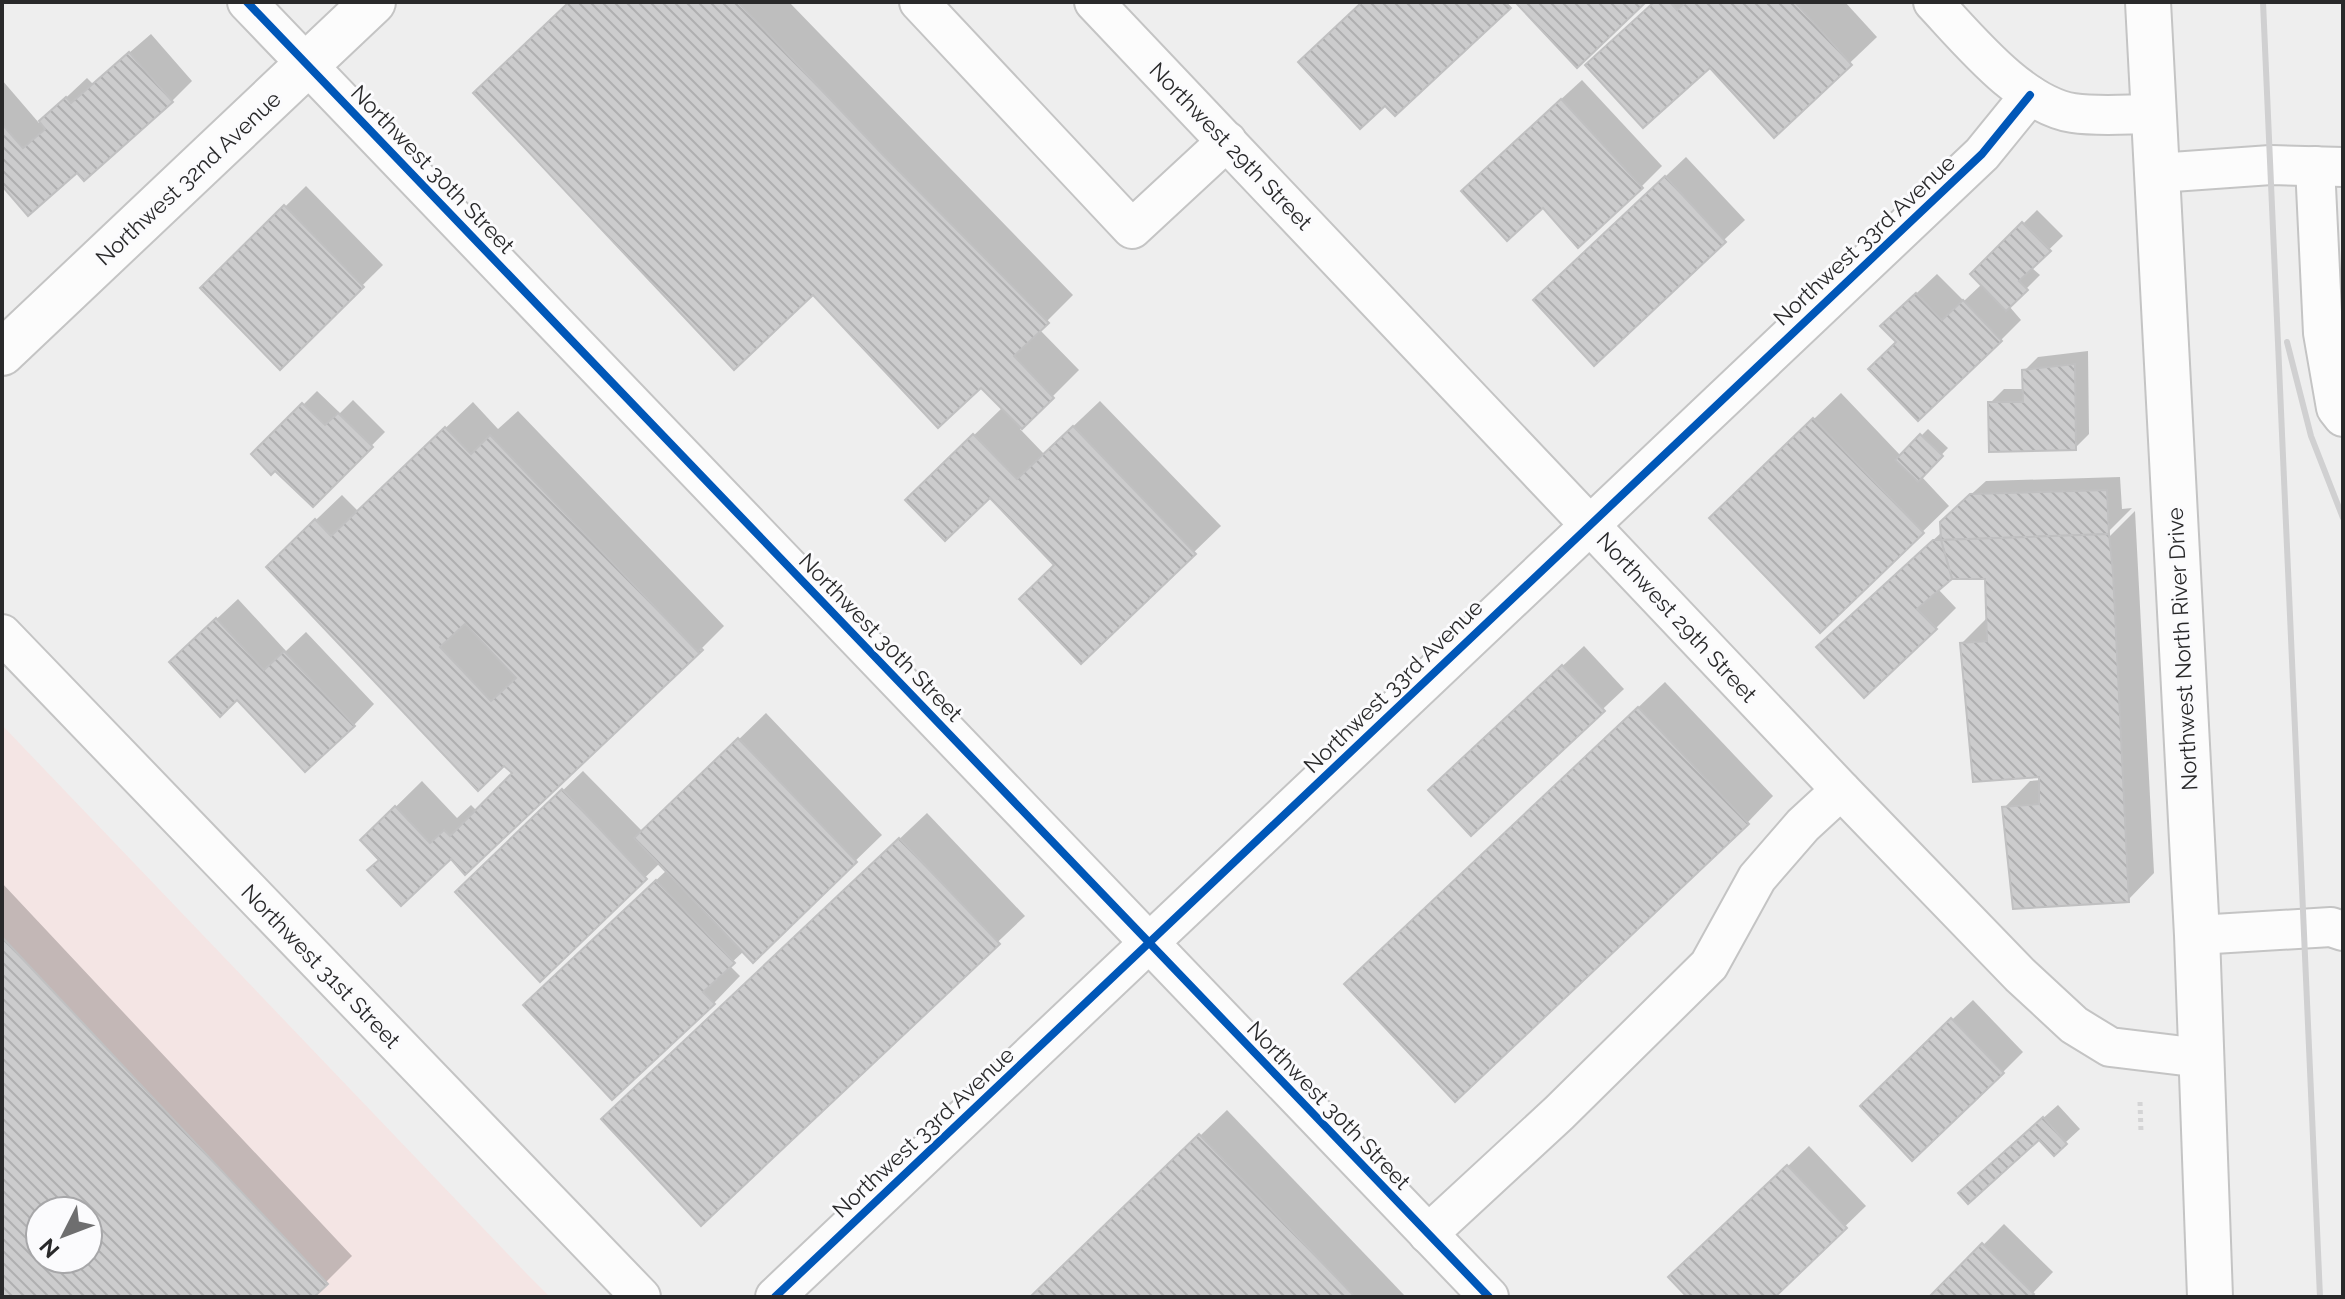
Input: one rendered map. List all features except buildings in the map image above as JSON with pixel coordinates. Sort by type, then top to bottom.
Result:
[{"type":"main road","name":"Northwest 32nd Avenue","points":[[2,353],[373,2]]},
{"type":"main road","name":"Northwest North River Drive","points":[[2148,2],[2197,935],[2210,1297]]},
{"type":"street","name":"Northwest 30th Street","points":[[247,2],[1489,1297]]},
{"type":"street","points":[[919,2],[1132,229],[1227,141]]},
{"type":"street","name":"Northwest 29th Street","points":[[1094,2],[2020,975],[2074,1025],[2110,1047],[2201,1058]]},
{"type":"street","points":[[1933,2],[2000,70],[2030,95],[2051,106],[2073,113],[2155,114]]},
{"type":"street","name":"Northwest 33rd Avenue","points":[[775,1297],[1982,154],[2030,95]]},
{"type":"street","points":[[2158,173],[2271,165],[2329,167],[2323,333],[2336,408],[2343,417]]},
{"type":"street","name":"Northwest 31st Street","points":[[2,634],[641,1297]]},
{"type":"street","points":[[1428,1234],[1559,1113],[1709,965],[1757,878],[1803,825],[1841,790]]},
{"type":"street","points":[[2197,935],[2331,927],[2343,931]]},
{"type":"path","points":[[2140,1102],[2141,1132]]},
{"type":"shaded area","points":[[2,725],[527,1274],[550,1297],[2,1297]]},
{"type":"railway","points":[[2263,2],[2320,1297]]},
{"type":"railway","points":[[2287,342],[2311,436],[2343,518]]},
{"type":"cycle path","points":[[247,2],[1489,1297]]},
{"type":"cycle path","points":[[775,1297],[1982,154],[2030,95]]}]
